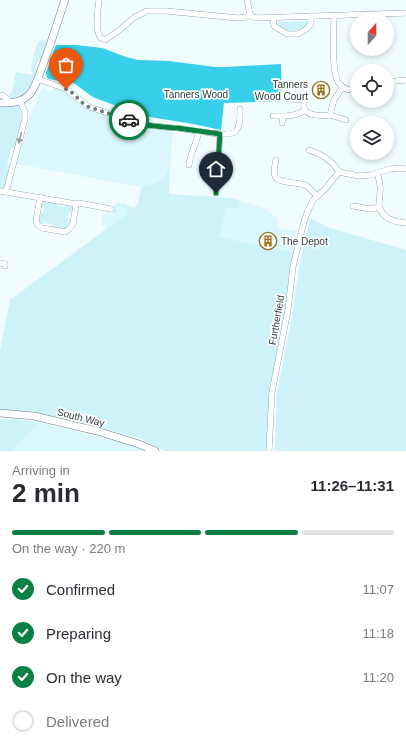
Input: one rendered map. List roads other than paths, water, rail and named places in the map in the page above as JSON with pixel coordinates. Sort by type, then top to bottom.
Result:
[{"type":"street","points":[[0,103],[20,101],[32,91],[49,51],[65,0]]},
{"type":"street","points":[[99,0],[97,22],[98,34],[105,40],[135,17],[146,11],[166,11],[238,18],[244,18],[250,14]]},
{"type":"street","points":[[247,0],[250,14],[256,18],[406,13]]},
{"type":"street","points":[[273,18],[274,26],[287,34],[298,34],[308,28],[311,23],[311,16]]},
{"type":"street","points":[[334,16],[335,73],[338,82],[343,87],[350,90]]},
{"type":"street","points":[[38,79],[66,89],[89,107],[137,123],[152,126],[230,134],[237,130],[240,109]]},
{"type":"street","points":[[394,81],[406,80]]},
{"type":"street","points":[[330,115],[334,100],[343,87]]},
{"type":"street","points":[[0,95],[4,96],[11,103]]},
{"type":"street","points":[[290,99],[304,100],[305,110],[308,113],[323,116],[330,115],[346,120]]},
{"type":"street","points":[[20,101],[25,112],[25,119],[3,191],[111,209]]},
{"type":"street","points":[[273,116],[293,116],[305,110]]},
{"type":"street","points":[[282,123],[283,116]]},
{"type":"street","points":[[189,165],[192,150],[198,138],[199,131]]},
{"type":"street","points":[[216,193],[220,134]]},
{"type":"street","points":[[309,150],[326,158],[339,172],[359,176],[370,175],[390,169],[406,169]]},
{"type":"street","points":[[276,160],[274,172],[277,180],[303,184],[317,196]]},
{"type":"street","name":"Furtherfield","points":[[269,451],[272,392],[288,310],[293,267],[303,225],[314,200],[334,180],[339,172]]},
{"type":"street","points":[[377,173],[381,191],[380,207],[389,219],[396,222],[406,223]]},
{"type":"street","points":[[40,198],[36,220],[37,224],[42,228],[65,232],[70,229],[73,224],[76,204]]},
{"type":"street","points":[[353,206],[371,209],[380,207]]},
{"type":"street","name":"South Way","points":[[0,413],[34,416],[83,428],[133,442],[155,451]]},
{"type":"place","name":"Tanners Wood Court","points":[[321,90]]},
{"type":"place","name":"The Depot","points":[[268,241]]},
{"type":"park label","name":"Tanners Wood","points":[[196,94]]}]
